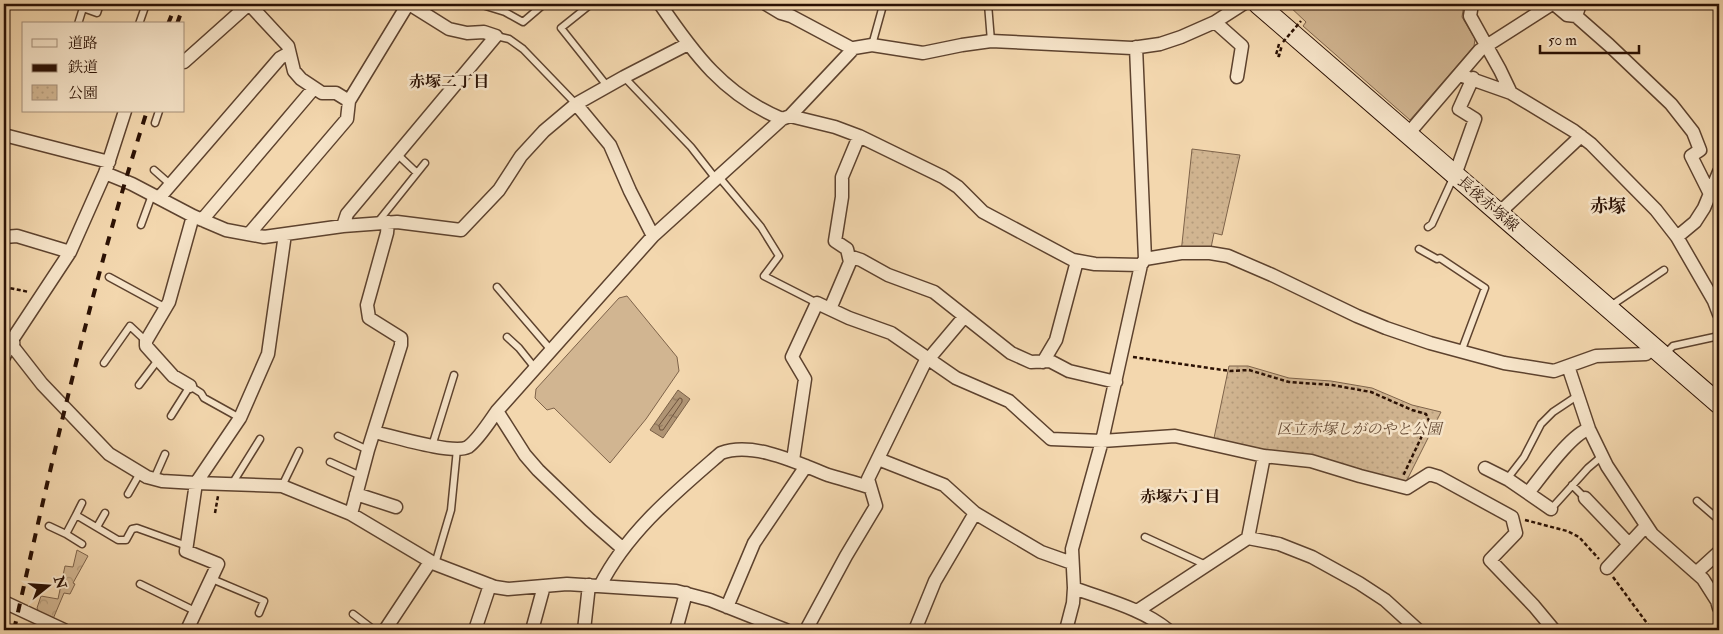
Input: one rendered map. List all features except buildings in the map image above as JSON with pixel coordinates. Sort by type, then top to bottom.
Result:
[{"type":"main road","name":"長後赤塚線","points":[[1258,4],[1719,404]]},
{"type":"street","points":[[185,61],[249,4],[288,46],[294,71],[302,79],[322,94],[336,93],[349,100]]},
{"type":"street","points":[[249,234],[348,119],[349,100],[409,4],[449,29],[467,33],[484,32],[496,36],[347,214],[343,226]]},
{"type":"street","points":[[660,4],[688,44],[712,71],[735,94],[752,105],[786,118],[835,127],[943,177],[958,187],[983,212],[1073,260],[1095,264],[1143,262],[1181,254],[1210,253],[1228,256],[1356,316],[1430,343],[1504,363],[1554,371],[1596,356],[1646,354],[1658,351]]},
{"type":"street","points":[[766,4],[781,14],[791,16],[853,50]]},
{"type":"street","points":[[374,432],[432,446],[457,449],[467,448],[535,368],[653,236],[786,118],[853,50],[872,45],[924,53],[962,45],[991,42],[1134,47],[1160,44],[1215,22],[1243,4]]},
{"type":"street","points":[[1472,4],[1470,16],[1511,93]]},
{"type":"street","points":[[1408,134],[1486,46],[1553,4],[1567,15],[1576,16],[1671,104],[1693,132],[1700,150],[1691,156],[1710,194]]},
{"type":"street","points":[[1576,16],[1580,4]]},
{"type":"street","points":[[1215,22],[1242,46],[1237,77]]},
{"type":"street","points":[[4,135],[107,168],[132,184],[198,218],[226,230],[264,237],[343,226],[397,222],[461,230],[499,190],[521,156],[544,131],[576,104],[688,44]]},
{"type":"street","points":[[1066,630],[1073,602],[1072,549],[1102,441],[1143,262],[1134,47]]},
{"type":"street","points":[[156,196],[171,185],[280,58],[289,53]]},
{"type":"street","points":[[1460,75],[1511,93],[1581,136],[1656,210],[1677,238],[1714,301],[1719,314]]},
{"type":"street","points":[[1455,175],[1474,119],[1459,109],[1472,78]]},
{"type":"street","points":[[190,386],[173,376],[146,346],[146,341],[166,308],[198,218],[314,88]]},
{"type":"street","points":[[576,104],[610,145],[630,191],[653,236]]},
{"type":"street","points":[[125,112],[107,168],[70,252],[6,347],[109,454],[140,474],[154,479],[196,483],[282,486],[351,514],[432,563],[490,586],[508,589],[567,584],[676,591],[727,607],[786,630]]},
{"type":"street","points":[[830,309],[850,262],[847,249],[835,241],[842,197],[842,177],[858,136]]},
{"type":"street","points":[[1499,214],[1581,136]]},
{"type":"street","points":[[1677,238],[1695,222],[1704,208],[1719,172]]},
{"type":"street","points":[[351,514],[368,450],[401,345],[401,338],[369,318],[367,305],[387,233],[382,223]]},
{"type":"street","points":[[190,629],[196,611],[218,564],[186,551],[196,483],[240,418],[268,354],[285,234]]},
{"type":"street","points":[[4,237],[17,236],[70,252]]},
{"type":"street","points":[[849,256],[861,260],[888,275],[934,292],[1011,353],[1032,362],[1050,361],[1069,371],[1116,382]]},
{"type":"street","points":[[1043,362],[1056,340],[1077,261]]},
{"type":"street","points":[[792,460],[805,380],[792,357],[817,303],[849,318],[891,333],[956,378],[1010,401],[1052,439],[1102,441],[1175,436],[1264,456],[1311,461],[1407,488],[1429,474],[1440,477],[1512,517],[1516,533],[1490,560],[1534,606],[1549,629]]},
{"type":"street","points":[[806,630],[846,556],[876,506],[868,479],[926,360],[964,317]]},
{"type":"street","points":[[1568,366],[1577,396],[1601,457],[1652,534],[1696,573],[1717,600],[1719,608]]},
{"type":"street","points":[[498,412],[525,455],[538,470],[622,548]]},
{"type":"street","points":[[1528,493],[1573,439],[1582,431],[1589,429]]},
{"type":"street","points":[[584,630],[594,586],[622,548],[672,496],[721,453],[729,450],[763,452],[869,487]]},
{"type":"street","points":[[1248,538],[1264,456]]},
{"type":"street","points":[[878,459],[944,486],[975,514],[1041,552],[1072,564]]},
{"type":"street","points":[[727,607],[754,543],[806,466]]},
{"type":"street","points":[[1485,468],[1507,479],[1551,509]]},
{"type":"street","points":[[356,494],[396,507]]},
{"type":"street","points":[[1585,498],[1629,544]]},
{"type":"street","points":[[915,630],[935,581],[975,514]]},
{"type":"street","points":[[1606,568],[1646,526]]},
{"type":"street","points":[[1137,611],[1248,538],[1279,544],[1312,557],[1385,600],[1418,630]]},
{"type":"street","points":[[1696,573],[1719,552]]},
{"type":"street","points":[[385,630],[432,563]]},
{"type":"street","points":[[474,630],[490,586]]},
{"type":"street","points":[[532,630],[544,586]]},
{"type":"street","points":[[1074,588],[1137,611],[1168,630]]},
{"type":"street","points":[[676,630],[686,593]]},
{"type":"street","points":[[4,602],[64,630]]},
{"type":"lane","points":[[79,22],[83,8],[97,13],[100,4]]},
{"type":"lane","points":[[140,22],[146,4]]},
{"type":"lane","points":[[479,4],[505,12],[523,22],[544,4]]},
{"type":"lane","points":[[591,4],[561,28],[608,87]]},
{"type":"lane","points":[[988,4],[991,42]]},
{"type":"lane","points":[[872,45],[882,9]]},
{"type":"lane","points":[[496,36],[509,39],[523,49],[576,104]]},
{"type":"lane","points":[[624,77],[690,147],[761,228],[779,256],[764,276],[817,303]]},
{"type":"lane","points":[[155,123],[158,112]]},
{"type":"lane","points":[[397,154],[417,173]]},
{"type":"lane","points":[[382,223],[425,164]]},
{"type":"lane","points":[[154,170],[171,185]]},
{"type":"lane","points":[[1428,227],[1432,224],[1455,175]]},
{"type":"lane","points":[[141,225],[156,196]]},
{"type":"lane","points":[[1419,249],[1437,259],[1440,258],[1485,288],[1461,352]]},
{"type":"lane","points":[[1608,308],[1664,270]]},
{"type":"lane","points":[[109,276],[166,308]]},
{"type":"lane","points":[[497,287],[551,350]]},
{"type":"lane","points":[[104,363],[130,326],[146,341]]},
{"type":"lane","points":[[1658,351],[1719,336]]},
{"type":"lane","points":[[507,337],[535,368]]},
{"type":"lane","points":[[139,385],[158,360]]},
{"type":"lane","points":[[432,446],[454,375]]},
{"type":"lane","points":[[172,416],[190,386],[201,393],[204,398],[240,418]]},
{"type":"lane","points":[[1507,479],[1524,457],[1541,424],[1553,412],[1577,396]]},
{"type":"lane","points":[[338,436],[368,450]]},
{"type":"lane","points":[[225,484],[260,439]]},
{"type":"lane","points":[[432,563],[451,510],[457,449]]},
{"type":"lane","points":[[282,486],[299,451]]},
{"type":"lane","points":[[154,479],[165,454]]},
{"type":"lane","points":[[1551,509],[1588,468],[1601,457]]},
{"type":"lane","points":[[330,462],[361,476]]},
{"type":"lane","points":[[128,494],[140,474]]},
{"type":"lane","points":[[1572,485],[1585,498]]},
{"type":"lane","points":[[1697,500],[1719,520]]},
{"type":"lane","points":[[66,534],[82,503]]},
{"type":"lane","points":[[97,527],[105,513]]},
{"type":"lane","points":[[76,515],[118,540],[126,540],[132,529],[137,528],[187,546]]},
{"type":"lane","points":[[49,526],[82,544]]},
{"type":"lane","points":[[1145,537],[1206,565]]},
{"type":"lane","points":[[212,579],[264,601],[259,613]]},
{"type":"lane","points":[[140,584],[196,611]]},
{"type":"lane","points":[[353,614],[374,630]]},
{"type":"path","points":[[1279,44],[1276,55],[1279,56],[1283,42],[1301,21]]},
{"type":"path","points":[[4,287],[42,294]]},
{"type":"path","points":[[1121,356],[1230,371],[1249,370],[1290,382],[1332,385],[1371,392],[1426,414],[1429,421],[1398,486]]},
{"type":"path","points":[[215,513],[225,484]]},
{"type":"path","points":[[1512,517],[1567,531],[1579,537],[1606,568],[1652,630]]},
{"type":"green space","points":[[1287,4],[1464,4],[1462,17],[1475,39],[1474,46],[1410,120],[1303,26],[1306,22]]},
{"type":"green space","points":[[1192,149],[1240,155],[1222,235],[1214,233],[1210,253],[1181,253]]},
{"type":"green space","points":[[627,296],[677,357],[679,371],[646,419],[610,463],[554,408],[547,410],[535,398],[536,389],[619,298]]},
{"type":"green space","name":"区立赤塚しがのやと公園","points":[[1229,366],[1248,366],[1289,378],[1331,381],[1372,388],[1412,405],[1441,412],[1405,484],[1214,438]]},
{"type":"green space","points":[[77,550],[88,556],[73,583],[75,584],[70,594],[64,593],[53,619],[39,612],[37,608],[41,596],[58,599],[65,566],[73,567]]},
{"type":"water","points":[[678,390],[690,399],[663,438],[650,430]]},
{"type":"railway","points":[[169,22],[176,4]]},
{"type":"railway","points":[[178,22],[184,4]]},
{"type":"railway","points":[[14,630],[74,369],[108,240],[147,112]]},
{"type":"district","name":"赤塚二丁目","points":[[449,82]]},
{"type":"district","name":"赤塚","points":[[1608,206]]},
{"type":"district","name":"赤塚六丁目","points":[[1180,497]]}]
